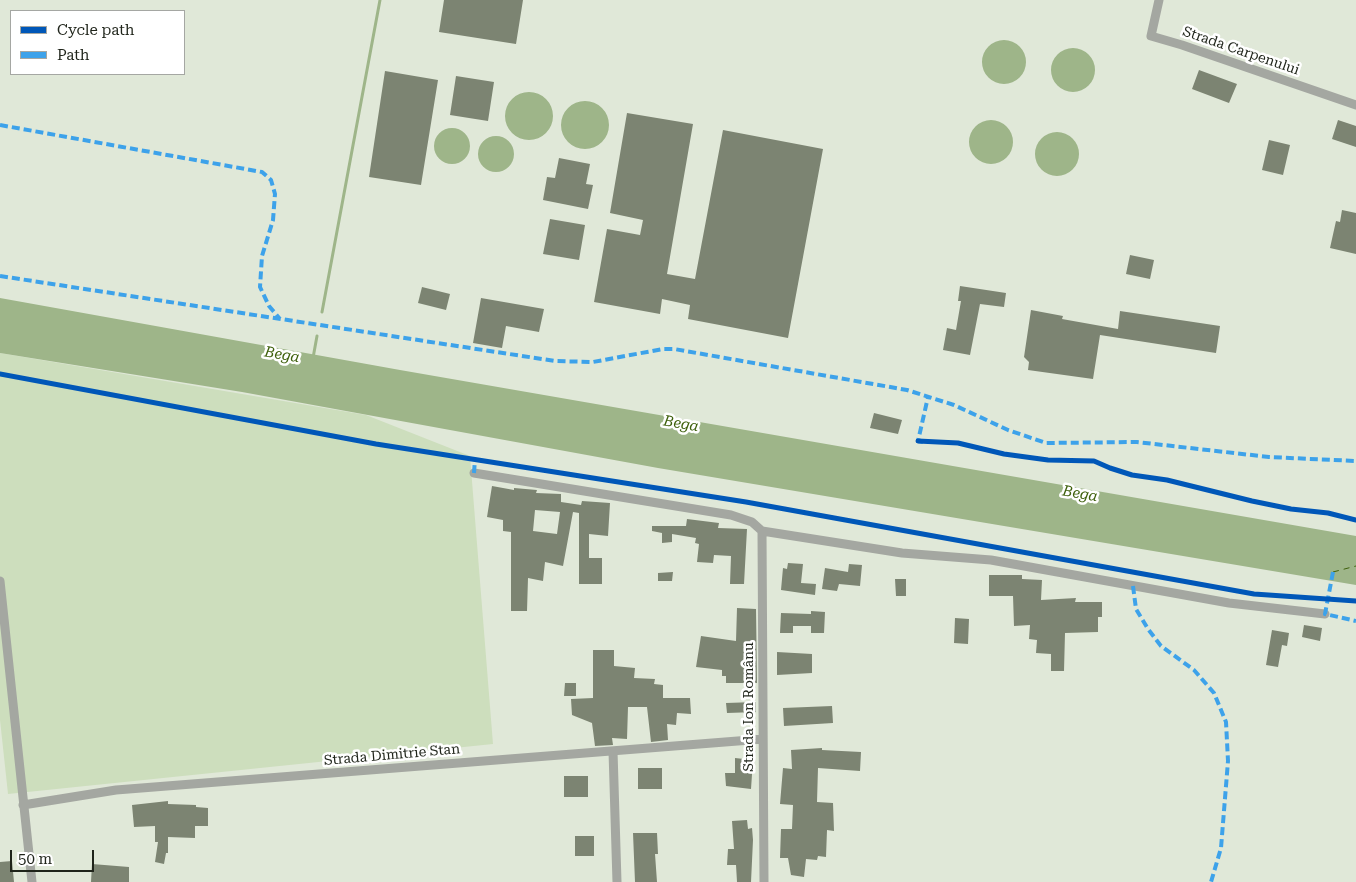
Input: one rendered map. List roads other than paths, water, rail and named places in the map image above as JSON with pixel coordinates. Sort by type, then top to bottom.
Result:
[{"type":"street","name":"Strada Carpenului","points":[[1158,0],[1152,36],[1356,105]]},
{"type":"street","points":[[474,473],[731,515],[752,522],[762,531],[902,553],[991,560],[1229,603],[1325,614]]},
{"type":"street","name":"Strada Ion Românu","points":[[762,531],[764,882]]},
{"type":"street","points":[[0,581],[32,882]]},
{"type":"street","name":"Strada Dimitrie Stan","points":[[23,805],[116,790],[764,739]]},
{"type":"street","points":[[613,751],[617,882]]},
{"type":"water","points":[[1000,40],[1008,40],[1020,46],[1026,62],[1020,78],[1008,84],[1000,84],[988,78],[982,66],[982,58],[988,46]]},
{"type":"water","points":[[1069,48],[1077,48],[1089,54],[1095,70],[1089,86],[1077,92],[1069,92],[1057,86],[1051,74],[1051,66],[1057,54]]},
{"type":"water","points":[[529,92],[538,94],[546,99],[551,107],[553,116],[551,125],[546,133],[538,138],[529,140],[520,138],[512,133],[507,125],[505,116],[507,107],[512,99],[520,94]]},
{"type":"water","points":[[585,101],[594,103],[602,108],[607,116],[609,125],[607,134],[602,142],[594,147],[585,149],[576,147],[568,142],[563,134],[561,125],[563,116],[568,108],[576,103]]},
{"type":"water","points":[[987,120],[995,120],[1007,126],[1013,142],[1007,158],[995,164],[987,164],[975,158],[969,146],[969,138],[975,126]]},
{"type":"water","points":[[452,128],[464,134],[470,146],[464,158],[452,164],[440,158],[434,146],[440,134]]},
{"type":"water","points":[[1053,132],[1061,132],[1073,138],[1079,154],[1073,170],[1061,176],[1053,176],[1041,170],[1035,158],[1035,150],[1041,138]]},
{"type":"water","points":[[496,136],[508,142],[514,154],[508,166],[496,172],[484,166],[478,154],[484,142]]},
{"type":"water","name":"Bega","points":[[0,298],[400,370],[1356,536],[1356,585],[658,468],[242,392],[0,353]]},
{"type":"waterway","points":[[322,312],[380,0]]},
{"type":"waterway","points":[[313,358],[317,336]]}]
